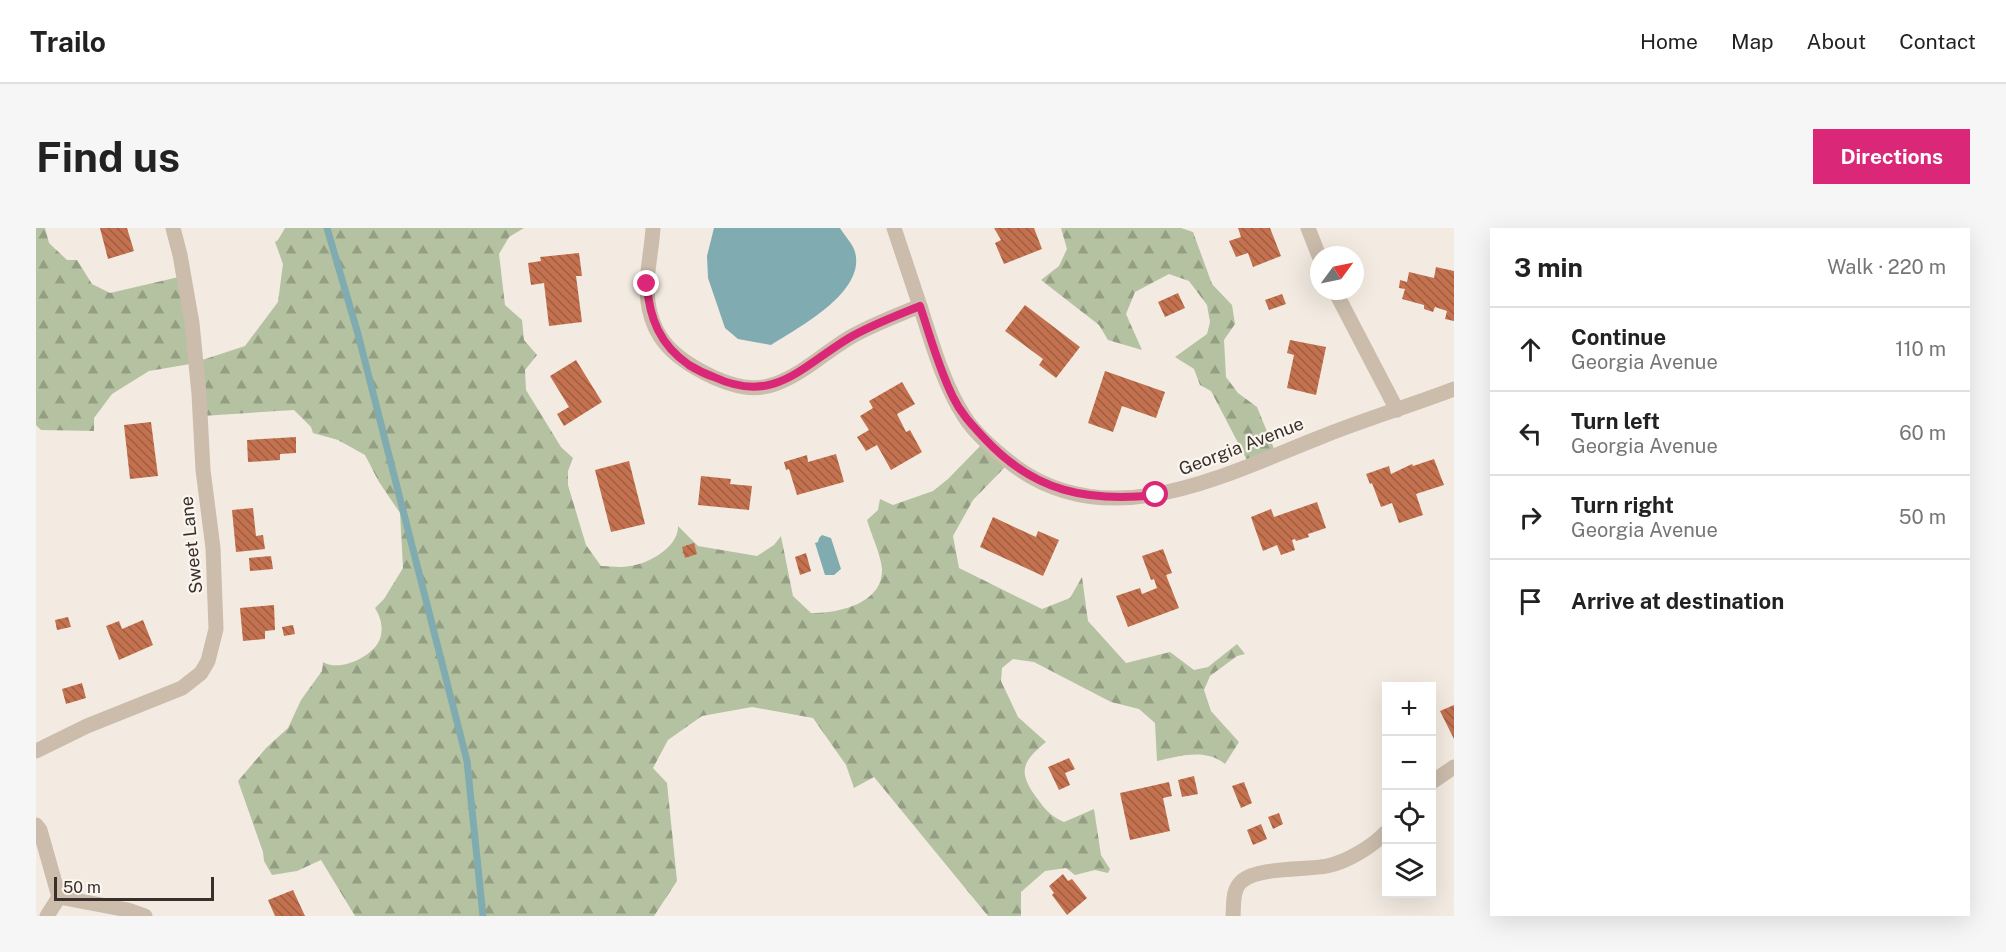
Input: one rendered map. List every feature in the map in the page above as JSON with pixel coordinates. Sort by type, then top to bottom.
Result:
[{"type":"street","name":"Sweet Lane","points":[[36,751],[87,726],[182,688],[201,673],[208,661],[216,629],[213,548],[202,470],[199,394],[192,323],[173,228]]},
{"type":"street","points":[[653,228],[648,302],[657,331],[677,357],[726,383],[746,388],[774,384],[798,374],[852,336],[920,306]]},
{"type":"street","name":"Georgia Avenue","points":[[894,228],[952,396],[965,418],[1001,456],[1023,472],[1048,485],[1103,498],[1129,498],[1183,490],[1359,422],[1454,389]]},
{"type":"street","points":[[1308,228],[1315,246]]},
{"type":"street","points":[[1340,300],[1396,410]]},
{"type":"street","points":[[1436,779],[1454,767]]},
{"type":"street","points":[[36,825],[40,830],[59,897],[47,916]]},
{"type":"street","points":[[1233,916],[1235,893],[1242,881],[1261,874],[1330,865],[1369,847],[1382,836]]},
{"type":"street","points":[[59,897],[128,910],[145,916]]},
{"type":"green space","points":[[36,228],[45,228],[49,243],[67,260],[77,260],[92,284],[110,293],[183,276],[196,362],[245,346],[278,302],[283,264],[275,242],[285,228],[524,228],[509,237],[499,254],[505,305],[522,320],[524,340],[537,355],[525,370],[526,390],[561,447],[573,458],[568,471],[568,485],[586,545],[601,566],[626,567],[653,558],[673,541],[678,526],[698,546],[757,556],[774,545],[781,536],[793,596],[811,613],[846,608],[867,598],[875,591],[880,581],[881,563],[867,520],[878,510],[880,499],[893,505],[933,491],[986,440],[1010,462],[973,500],[953,536],[959,568],[1042,609],[1070,598],[1082,577],[1088,621],[1126,663],[1170,652],[1194,670],[1208,667],[1237,644],[1245,654],[1237,656],[1210,676],[1204,690],[1211,711],[1239,742],[1225,764],[1209,756],[1201,755],[1157,761],[1155,723],[1139,709],[1111,702],[1034,662],[1013,659],[1002,668],[1001,681],[1018,717],[1046,742],[1028,761],[1025,767],[1026,780],[1045,809],[1064,822],[1094,809],[1101,855],[1110,869],[1108,873],[1095,870],[1075,875],[1066,868],[1045,871],[1021,892],[1021,916],[988,916],[874,777],[854,788],[846,765],[813,718],[752,707],[702,716],[668,740],[653,768],[667,783],[677,881],[654,916],[355,916],[321,860],[297,871],[272,875],[264,861],[263,852],[238,781],[266,748],[288,728],[301,700],[322,671],[323,662],[330,665],[348,664],[366,655],[378,642],[381,635],[381,624],[375,608],[384,599],[403,568],[400,513],[379,482],[365,455],[338,440],[313,433],[311,427],[294,410],[202,416],[196,363],[149,371],[112,394],[94,418],[94,431],[41,430],[36,425]]},
{"type":"green space","points":[[1061,228],[1181,228],[1193,232],[1212,284],[1232,305],[1235,324],[1224,340],[1226,377],[1238,393],[1257,407],[1275,451],[1248,462],[1211,391],[1200,385],[1194,369],[1175,357],[1207,334],[1210,322],[1207,305],[1189,281],[1169,274],[1135,292],[1126,314],[1142,350],[1108,340],[1099,325],[1041,280],[1059,266],[1067,249]]},
{"type":"water","points":[[714,228],[840,228],[854,249],[856,267],[841,294],[828,307],[771,345],[738,339],[725,328],[708,278],[707,256]]},
{"type":"water","points":[[822,535],[831,538],[841,569],[834,575],[825,575],[815,543]]},
{"type":"building","points":[[100,228],[127,228],[134,251],[108,259]]},
{"type":"building","points":[[994,228],[1034,228],[1042,249],[1004,264],[995,243],[1001,240]]},
{"type":"building","points":[[1238,228],[1270,228],[1281,256],[1253,267],[1248,253],[1236,257],[1229,241],[1241,237]]},
{"type":"building","points":[[579,253],[582,276],[576,276],[582,322],[549,326],[544,283],[531,285],[528,263],[541,261],[540,257]]},
{"type":"building","points":[[1436,267],[1454,271],[1454,321],[1445,319],[1447,311],[1435,307],[1433,312],[1424,309],[1424,305],[1402,299],[1405,289],[1399,288],[1400,280],[1407,282],[1409,272],[1434,278]]},
{"type":"building","points":[[1178,293],[1185,308],[1165,317],[1158,302]]},
{"type":"building","points":[[1282,294],[1286,304],[1269,310],[1265,300]]},
{"type":"building","points":[[1025,305],[1080,347],[1056,378],[1039,365],[1043,359],[1005,331]]},
{"type":"building","points":[[1290,340],[1326,347],[1316,395],[1287,388],[1294,355],[1287,353]]},
{"type":"building","points":[[576,360],[602,402],[564,426],[557,414],[569,407],[550,376]]},
{"type":"building","points":[[1105,371],[1165,392],[1156,418],[1122,406],[1113,432],[1088,423]]},
{"type":"building","points":[[902,382],[915,404],[897,414],[906,432],[910,430],[922,452],[891,470],[877,445],[866,451],[857,437],[869,430],[860,416],[873,408],[869,401]]},
{"type":"building","points":[[151,422],[158,476],[130,479],[124,425]]},
{"type":"building","points":[[296,437],[296,453],[280,454],[280,460],[248,462],[247,440]]},
{"type":"building","points":[[836,454],[844,482],[797,495],[789,469],[786,470],[784,462],[807,455],[808,462]]},
{"type":"building","points":[[1434,459],[1444,485],[1416,494],[1423,515],[1399,523],[1392,503],[1381,507],[1366,474],[1389,466],[1391,474],[1412,464],[1413,466]]},
{"type":"building","points":[[629,461],[645,524],[611,532],[595,470]]},
{"type":"building","points":[[701,476],[731,479],[730,484],[752,486],[749,510],[698,505]]},
{"type":"building","points":[[1317,502],[1326,528],[1308,534],[1309,537],[1292,540],[1295,550],[1281,555],[1277,545],[1263,551],[1251,517],[1271,509],[1274,517]]},
{"type":"building","points":[[253,508],[256,536],[263,535],[265,549],[236,552],[232,510]]},
{"type":"building","points":[[993,517],[1036,537],[1038,531],[1059,540],[1043,576],[980,547]]},
{"type":"building","points":[[694,543],[697,554],[685,558],[682,547]]},
{"type":"building","points":[[1163,549],[1172,573],[1166,575],[1179,608],[1128,627],[1116,596],[1140,588],[1142,594],[1157,588],[1154,579],[1151,580],[1142,556]]},
{"type":"building","points":[[806,553],[811,571],[800,575],[795,557]]},
{"type":"building","points":[[271,556],[273,569],[250,571],[249,558]]},
{"type":"building","points":[[274,605],[275,630],[265,631],[265,639],[243,641],[240,608]]},
{"type":"building","points":[[68,617],[71,627],[57,630],[55,620]]},
{"type":"building","points":[[143,620],[153,645],[119,660],[106,626],[119,621],[122,629]]},
{"type":"building","points":[[293,625],[295,634],[284,636],[282,627]]},
{"type":"building","points":[[82,683],[86,698],[66,704],[62,689]]},
{"type":"building","points":[[1454,705],[1454,739],[1440,711]]},
{"type":"building","points":[[1069,758],[1075,769],[1065,773],[1070,785],[1059,790],[1048,767]]},
{"type":"building","points":[[1194,776],[1198,794],[1182,797],[1178,780]]},
{"type":"building","points":[[1169,782],[1172,796],[1163,798],[1170,831],[1130,840],[1120,793]]},
{"type":"building","points":[[1244,782],[1252,803],[1241,808],[1232,786]]},
{"type":"building","points":[[1279,813],[1283,824],[1273,829],[1268,817]]},
{"type":"building","points":[[1261,824],[1267,839],[1253,845],[1247,830]]},
{"type":"building","points":[[1063,874],[1068,881],[1072,879],[1087,898],[1067,915],[1052,895],[1054,893],[1049,886]]},
{"type":"building","points":[[293,890],[305,916],[275,916],[268,900]]},
{"type":"waterway","points":[[327,228],[358,334],[467,761],[483,916]]},
{"type":"route","points":[[647,284],[648,302],[657,331],[677,357],[726,383],[746,388],[774,384],[798,374],[852,336],[920,306],[952,396],[965,418],[1001,456],[1023,472],[1048,485],[1076,493],[1103,498],[1156,495]]}]
